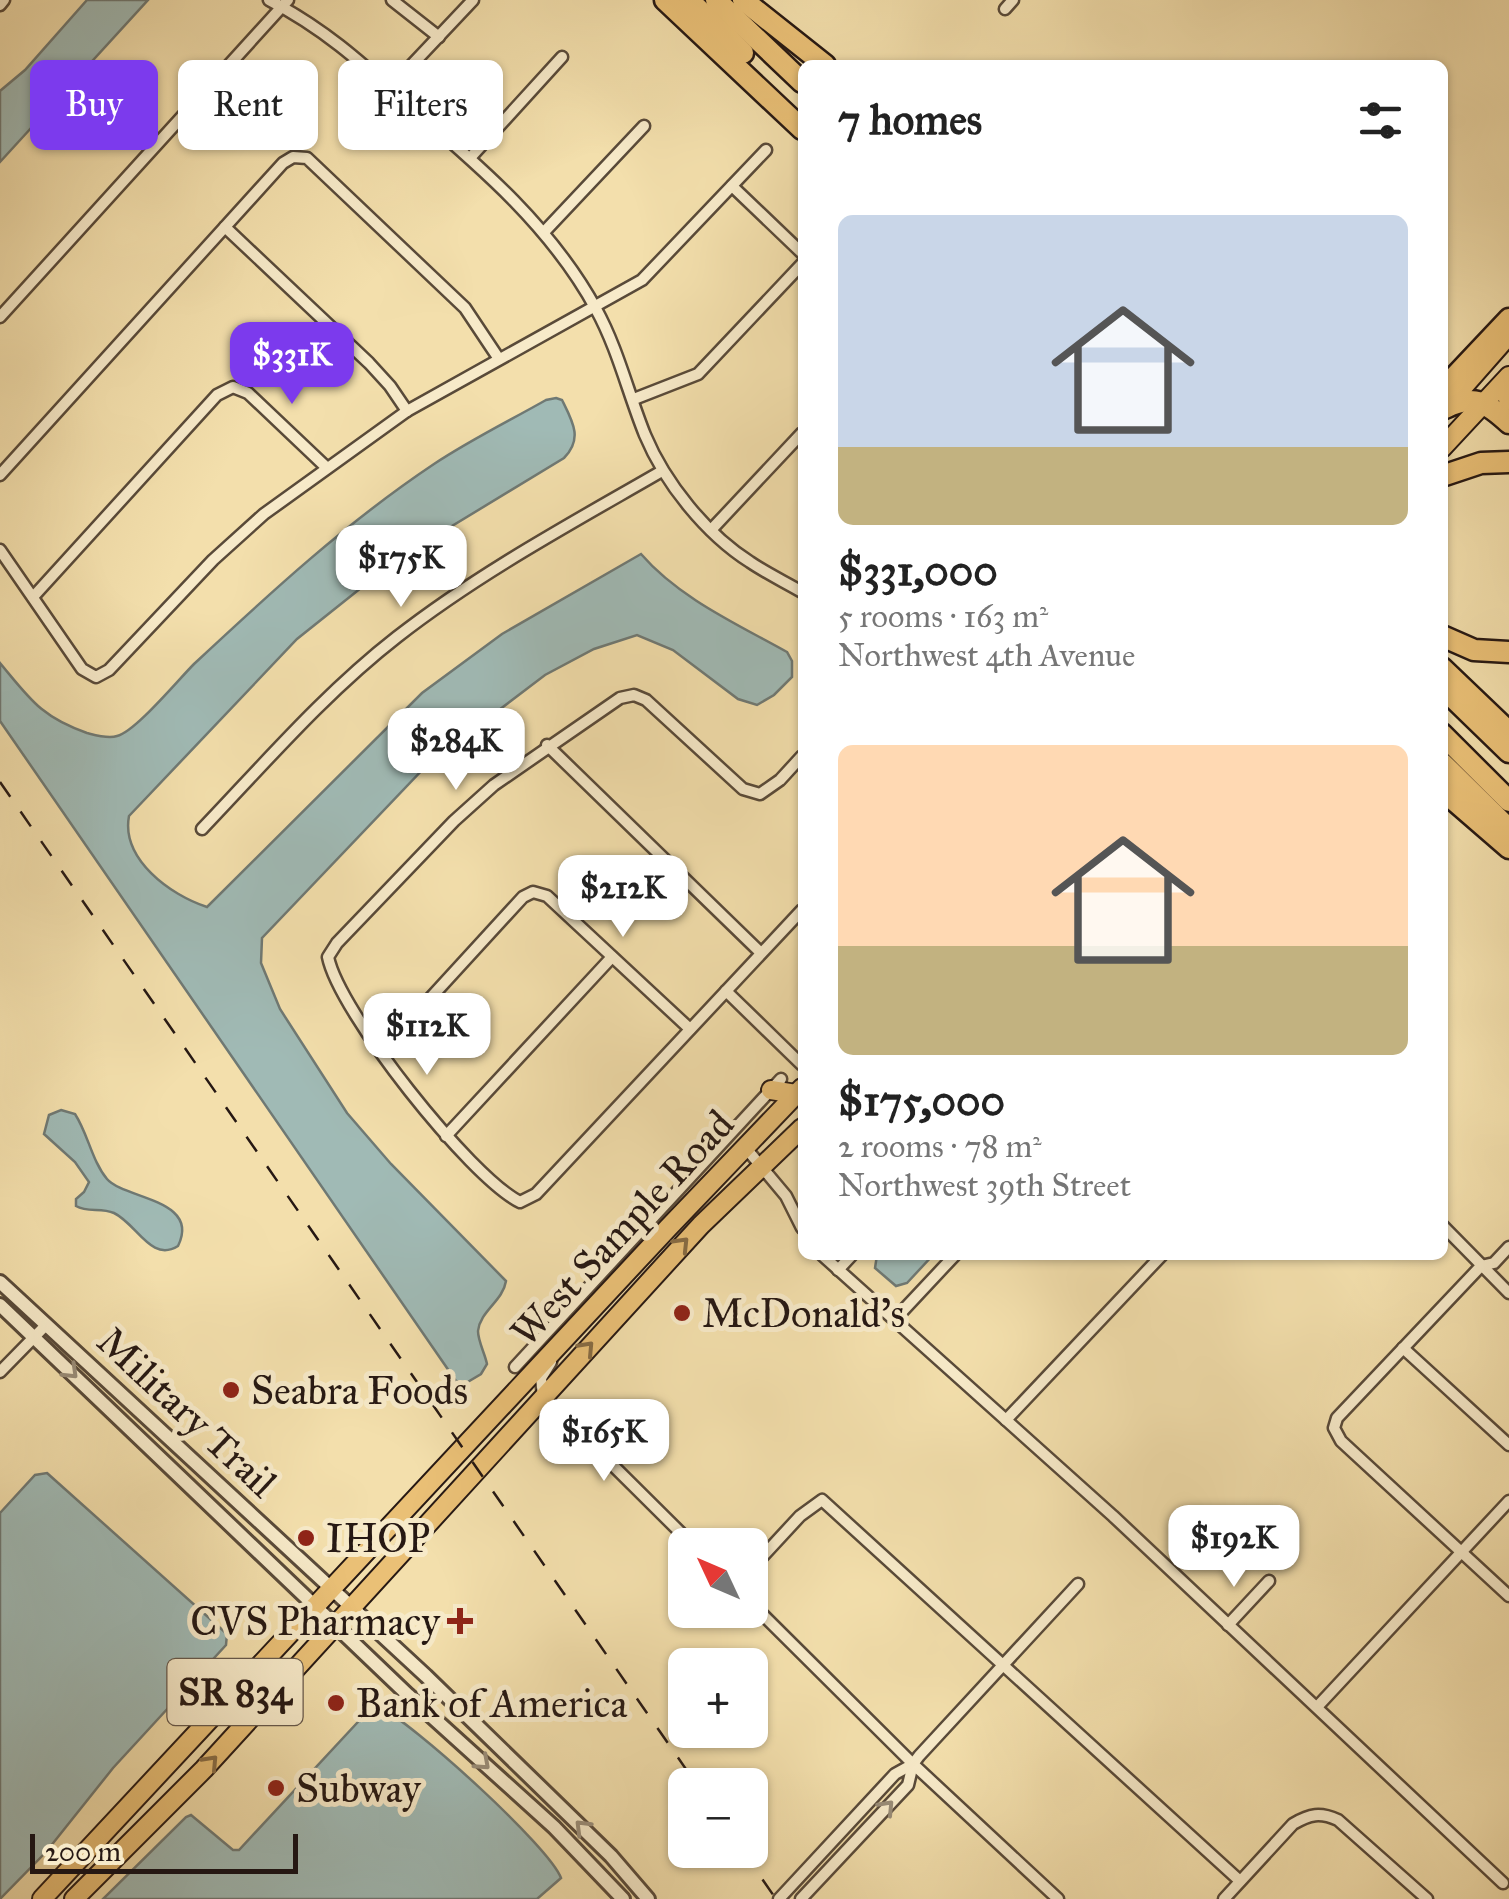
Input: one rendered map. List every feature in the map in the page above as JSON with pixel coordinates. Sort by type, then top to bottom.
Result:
[{"type":"highway","points":[[664,0],[798,125]]},
{"type":"highway","points":[[686,0],[798,106]]},
{"type":"highway","points":[[716,0],[798,78]]},
{"type":"highway","points":[[742,0],[804,60]]},
{"type":"highway","points":[[742,0],[819,60]]},
{"type":"highway","points":[[719,50],[734,77],[798,138]]},
{"type":"highway","points":[[1448,397],[1509,319]]},
{"type":"highway","points":[[1509,378],[1509,400]]},
{"type":"highway","points":[[1448,402],[1484,404],[1509,424]]},
{"type":"highway","points":[[1448,474],[1481,463],[1509,462]]},
{"type":"highway","points":[[1448,639],[1474,650],[1509,652]]},
{"type":"highway","points":[[1448,674],[1509,732]]},
{"type":"highway","points":[[1448,693],[1509,752]]},
{"type":"highway","points":[[1448,722],[1509,782]]},
{"type":"highway","points":[[1448,740],[1509,801]]},
{"type":"highway","points":[[1448,770],[1509,829]]},
{"type":"highway","points":[[1448,795],[1509,848]]},
{"type":"main road","points":[[1448,398],[1509,335]]},
{"type":"main road","points":[[1448,442],[1509,378]]},
{"type":"main road","points":[[776,1085],[798,1090]]},
{"type":"main road","name":"West Sample Road","points":[[42,1899],[565,1331],[798,1093]]},
{"type":"main road","name":"West Sample Road","points":[[74,1899],[176,1799],[700,1225],[798,1132]]},
{"type":"street","points":[[269,0],[285,3],[358,60]]},
{"type":"street","points":[[392,0],[439,37]]},
{"type":"street","points":[[417,60],[473,0]]},
{"type":"street","points":[[0,318],[285,3]]},
{"type":"street","points":[[470,158],[562,57]]},
{"type":"street","points":[[545,232],[644,126]]},
{"type":"street","points":[[461,150],[545,232],[595,306],[662,471],[711,530],[747,561],[798,590]]},
{"type":"street","points":[[0,550],[82,669],[96,677],[109,670],[238,537],[326,467],[407,411],[642,280],[766,150]]},
{"type":"street","points":[[0,475],[283,163],[293,157],[307,158],[466,308],[500,358]]},
{"type":"street","points":[[732,186],[798,249]]},
{"type":"street","points":[[225,227],[369,363],[407,411]]},
{"type":"street","points":[[634,398],[698,374],[798,268]]},
{"type":"street","points":[[33,597],[217,396],[233,387],[248,393],[326,467]]},
{"type":"street","points":[[711,530],[798,438]]},
{"type":"street","points":[[202,829],[318,707],[397,637],[498,567],[662,471]]},
{"type":"street","points":[[798,760],[760,794],[743,790],[646,700],[634,695],[620,698],[547,746],[454,821],[328,957],[332,975],[381,1052],[446,1136],[502,1193],[520,1202],[536,1194],[798,914]]},
{"type":"street","points":[[547,746],[761,953]]},
{"type":"street","points":[[381,1052],[523,897],[533,892],[547,896],[690,1030]]},
{"type":"street","points":[[446,1136],[612,958]]},
{"type":"street","points":[[726,991],[798,1060]]},
{"type":"street","points":[[515,1368],[565,1331],[776,1085]]},
{"type":"street","points":[[745,1146],[786,1196],[798,1220]]},
{"type":"street","points":[[1448,1232],[1509,1293]]},
{"type":"street","points":[[1509,1248],[1494,1263],[1480,1266],[1337,1418],[1334,1428],[1341,1441],[1509,1596]]},
{"type":"street","points":[[827,1260],[1114,1516],[1503,1883]]},
{"type":"street","points":[[838,1270],[847,1260]]},
{"type":"street","points":[[896,1318],[950,1260]]},
{"type":"street","points":[[1006,1420],[1157,1260]]},
{"type":"street","name":"Military Trail","points":[[0,1282],[350,1610],[426,1676],[611,1856],[648,1899]]},
{"type":"street","name":"Military Trail","points":[[0,1305],[335,1625],[554,1827],[623,1899]]},
{"type":"street","points":[[0,1372],[46,1325]]},
{"type":"street","points":[[565,1331],[542,1378],[542,1396],[676,1528]]},
{"type":"street","points":[[1402,1348],[1509,1445]]},
{"type":"street","points":[[768,1551],[800,1516],[822,1500],[1240,1881]]},
{"type":"street","points":[[1318,1707],[1509,1502]]},
{"type":"street","points":[[1228,1626],[1269,1581]]},
{"type":"street","points":[[779,1899],[896,1774],[913,1764],[1078,1584]]},
{"type":"street","points":[[768,1620],[913,1764],[1058,1899]]},
{"type":"street","points":[[801,1899],[908,1786],[913,1764]]},
{"type":"street","points":[[1224,1899],[1293,1824],[1323,1814],[1338,1820],[1427,1899]]},
{"type":"water","points":[[87,0],[148,0],[93,60],[34,60]]},
{"type":"water","points":[[30,64],[30,129],[0,162],[0,91]]},
{"type":"water","points":[[556,398],[562,400],[570,416],[575,437],[564,458],[396,560],[297,639],[129,816],[129,832],[140,861],[178,894],[207,907],[422,693],[502,634],[641,554],[691,597],[787,652],[792,661],[792,677],[757,705],[738,699],[673,650],[637,635],[594,649],[545,675],[428,764],[262,938],[261,963],[280,1009],[347,1113],[391,1164],[506,1281],[478,1331],[487,1364],[481,1374],[466,1383],[456,1381],[0,721],[0,663],[29,697],[58,720],[102,736],[125,732],[251,611],[370,510],[461,447]]},
{"type":"water","points":[[61,1110],[75,1114],[107,1179],[158,1202],[179,1219],[182,1230],[178,1246],[160,1250],[114,1213],[76,1206],[76,1199],[89,1182],[75,1162],[44,1134],[49,1115]]},
{"type":"water","points":[[876,1260],[928,1260],[907,1283],[896,1286],[875,1268]]},
{"type":"water","points":[[47,1473],[227,1634],[226,1645],[113,1768],[46,1852],[0,1899],[0,1513],[35,1475]]},
{"type":"water","points":[[378,1706],[478,1786],[533,1840],[561,1878],[537,1899],[103,1899],[191,1815],[233,1850],[239,1850],[370,1709]]},
{"type":"railway","points":[[0,782],[685,1768]]},
{"type":"railway","points":[[754,1868],[776,1899]]},
{"type":"place","name":"McDonald's","points":[[682,1313]]},
{"type":"place","name":"Seabra Foods","points":[[231,1390]]},
{"type":"place","name":"IHOP","points":[[306,1538]]},
{"type":"place","name":"CVS Pharmacy","points":[[460,1621]]},
{"type":"place","name":"Bank of America","points":[[336,1703]]},
{"type":"place","name":"Subway","points":[[276,1788]]}]
